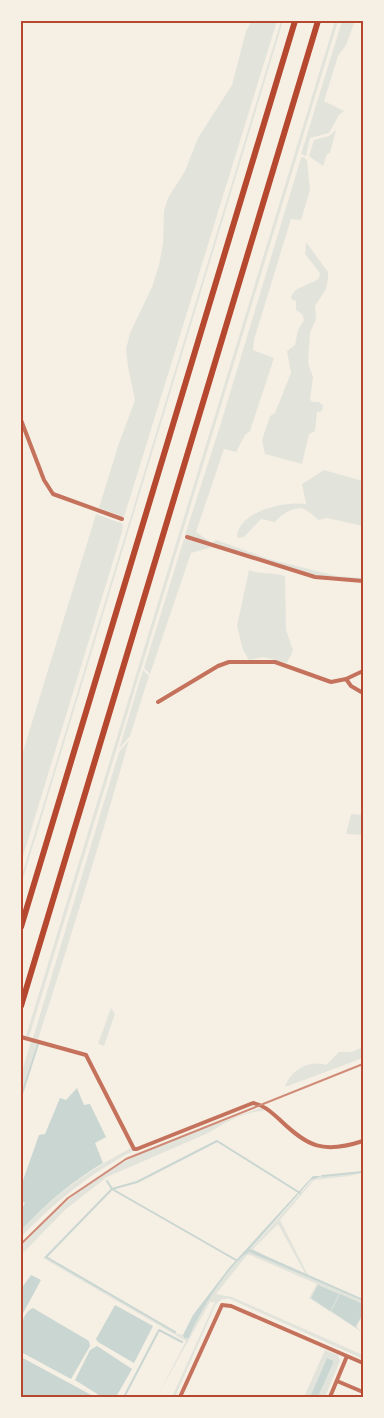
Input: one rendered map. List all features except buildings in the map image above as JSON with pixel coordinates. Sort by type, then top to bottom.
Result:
[{"type":"highway","points":[[21,927],[295,21]]},
{"type":"highway","points":[[21,1006],[318,21]]},
{"type":"street","points":[[21,420],[44,480],[53,494],[122,519]]},
{"type":"street","points":[[186,537],[315,577],[363,581]]},
{"type":"street","points":[[158,702],[218,666],[229,662],[275,662],[331,682],[346,679],[363,671]]},
{"type":"street","points":[[346,679],[350,686],[363,692]]},
{"type":"street","points":[[21,1037],[86,1055],[134,1148],[137,1149],[253,1103],[262,1104],[297,1137],[312,1144],[337,1147],[363,1141]]},
{"type":"street","points":[[180,1397],[222,1306],[231,1306],[363,1363]]},
{"type":"street","points":[[330,1397],[347,1356]]},
{"type":"street","points":[[337,1381],[363,1392]]},
{"type":"shaded area","points":[[252,21],[277,21],[124,517],[99,508],[118,446],[135,400],[126,349],[130,333],[152,287],[159,265],[163,244],[164,211],[168,198],[185,171],[198,138],[232,85],[246,31]]},
{"type":"shaded area","points":[[281,21],[283,21],[21,885],[21,878]]},
{"type":"shaded area","points":[[335,21],[338,21],[29,1037],[26,1036]]},
{"type":"shaded area","points":[[342,21],[355,21],[346,45],[338,56],[324,101],[344,111],[339,115],[329,133],[310,138],[306,156],[301,154]]},
{"type":"shaded area","points":[[336,130],[330,153],[327,154],[323,166],[309,156],[314,140],[329,136]]},
{"type":"shaded area","points":[[303,157],[307,160],[310,190],[301,220],[291,219],[254,340],[253,350],[274,358],[250,431],[245,435],[236,452],[224,449],[196,532],[212,543],[216,540],[269,559],[336,576],[363,578],[363,580],[316,576],[185,535],[301,158]]},
{"type":"shaded area","points":[[306,242],[328,272],[328,279],[326,289],[315,306],[316,319],[310,333],[308,363],[313,377],[310,400],[319,402],[323,406],[322,411],[317,412],[315,431],[309,434],[302,464],[265,454],[262,440],[270,416],[275,413],[291,373],[287,351],[295,345],[298,330],[304,320],[302,314],[296,310],[296,301],[291,299],[292,295],[298,289],[319,278],[320,273],[305,254]]},
{"type":"shaded area","points":[[324,470],[363,481],[363,526],[327,518],[319,520],[306,510],[298,508],[285,513],[275,522],[261,519],[244,537],[237,538],[239,529],[253,515],[275,506],[297,503],[306,504],[302,484]]},
{"type":"shaded area","points":[[96,514],[123,524],[122,532],[21,863],[21,758]]},
{"type":"shaded area","points":[[184,539],[212,547],[191,553],[150,674],[144,668]]},
{"type":"shaded area","points":[[249,570],[285,576],[286,630],[293,650],[287,663],[263,657],[249,660],[243,650],[237,626]]},
{"type":"shaded area","points":[[143,670],[149,676],[130,736],[119,749]]},
{"type":"shaded area","points":[[129,740],[85,890],[38,1039],[33,1038],[119,752]]},
{"type":"shaded area","points":[[351,814],[363,815],[363,835],[346,834]]},
{"type":"shaded area","points":[[111,1008],[115,1014],[104,1046],[98,1044]]},
{"type":"shaded area","points":[[31,1041],[37,1043],[21,1095],[21,1075]]},
{"type":"shaded area","points":[[363,1047],[363,1058],[285,1087],[291,1076],[301,1068],[313,1064],[326,1065],[339,1052],[352,1052]]},
{"type":"shaded area","points":[[77,1088],[84,1105],[90,1104],[106,1137],[95,1143],[103,1163],[81,1177],[60,1194],[21,1230],[21,1210],[25,1203],[21,1201],[21,1186],[39,1135],[45,1134],[60,1098],[66,1100]]},
{"type":"shaded area","points":[[260,1108],[266,1111],[258,1111],[235,1118],[206,1134],[107,1177],[66,1209],[21,1255],[21,1247],[48,1219],[81,1190],[109,1171],[150,1149]]},
{"type":"shaded area","points":[[131,1148],[133,1151],[102,1169],[73,1190],[21,1237],[21,1230],[60,1194],[86,1175]]},
{"type":"shaded area","points":[[363,1172],[350,1176],[314,1180],[280,1220],[309,1277],[306,1275],[278,1224],[253,1249],[286,1267],[250,1250],[314,1178]]},
{"type":"shaded area","points":[[313,1176],[322,1176],[311,1180],[250,1249],[363,1299],[363,1301],[249,1252],[232,1267],[206,1305],[189,1338],[184,1338],[183,1335],[193,1315],[229,1268]]},
{"type":"shaded area","points":[[249,1252],[363,1301],[363,1304],[340,1295],[355,1326],[363,1314],[357,1327],[363,1333],[309,1298],[317,1284],[250,1255],[247,1255],[216,1294],[232,1297],[363,1355],[363,1359],[230,1299],[225,1299],[219,1301],[215,1306],[175,1397],[172,1397],[215,1302],[210,1302],[157,1397],[186,1341],[43,1258],[45,1256],[177,1334],[183,1335],[184,1338],[189,1338],[206,1305],[223,1279],[232,1267]]},
{"type":"shaded area","points":[[31,1275],[41,1280],[21,1317],[21,1289]]},
{"type":"shaded area","points":[[318,1285],[339,1294],[330,1311],[311,1298]]},
{"type":"shaded area","points":[[340,1294],[363,1304],[363,1314],[355,1327],[331,1311]]},
{"type":"shaded area","points":[[115,1305],[153,1326],[134,1363],[96,1339]]},
{"type":"shaded area","points":[[33,1308],[89,1341],[90,1346],[71,1379],[21,1352],[23,1321],[28,1311]]},
{"type":"shaded area","points":[[97,1346],[132,1369],[116,1397],[102,1397],[75,1380],[90,1350]]},
{"type":"shaded area","points":[[325,1350],[338,1355],[340,1361],[325,1397],[318,1397],[334,1361],[327,1358],[310,1397],[304,1397]]},
{"type":"shaded area","points":[[21,1357],[95,1397],[21,1397]]},
{"type":"shaded area","points":[[327,1358],[334,1361],[318,1397],[310,1397]]},
{"type":"waterway","points":[[21,1097],[38,1044]]},
{"type":"waterway","points":[[175,1332],[46,1257],[112,1189],[137,1182],[217,1141],[300,1193]]},
{"type":"waterway","points":[[322,1176],[363,1172]]},
{"type":"waterway","points":[[107,1181],[112,1189],[236,1260]]},
{"type":"waterway","points":[[124,1397],[159,1330],[182,1342]]},
{"type":"railway","points":[[21,1244],[68,1198],[126,1159],[363,1064]]}]
